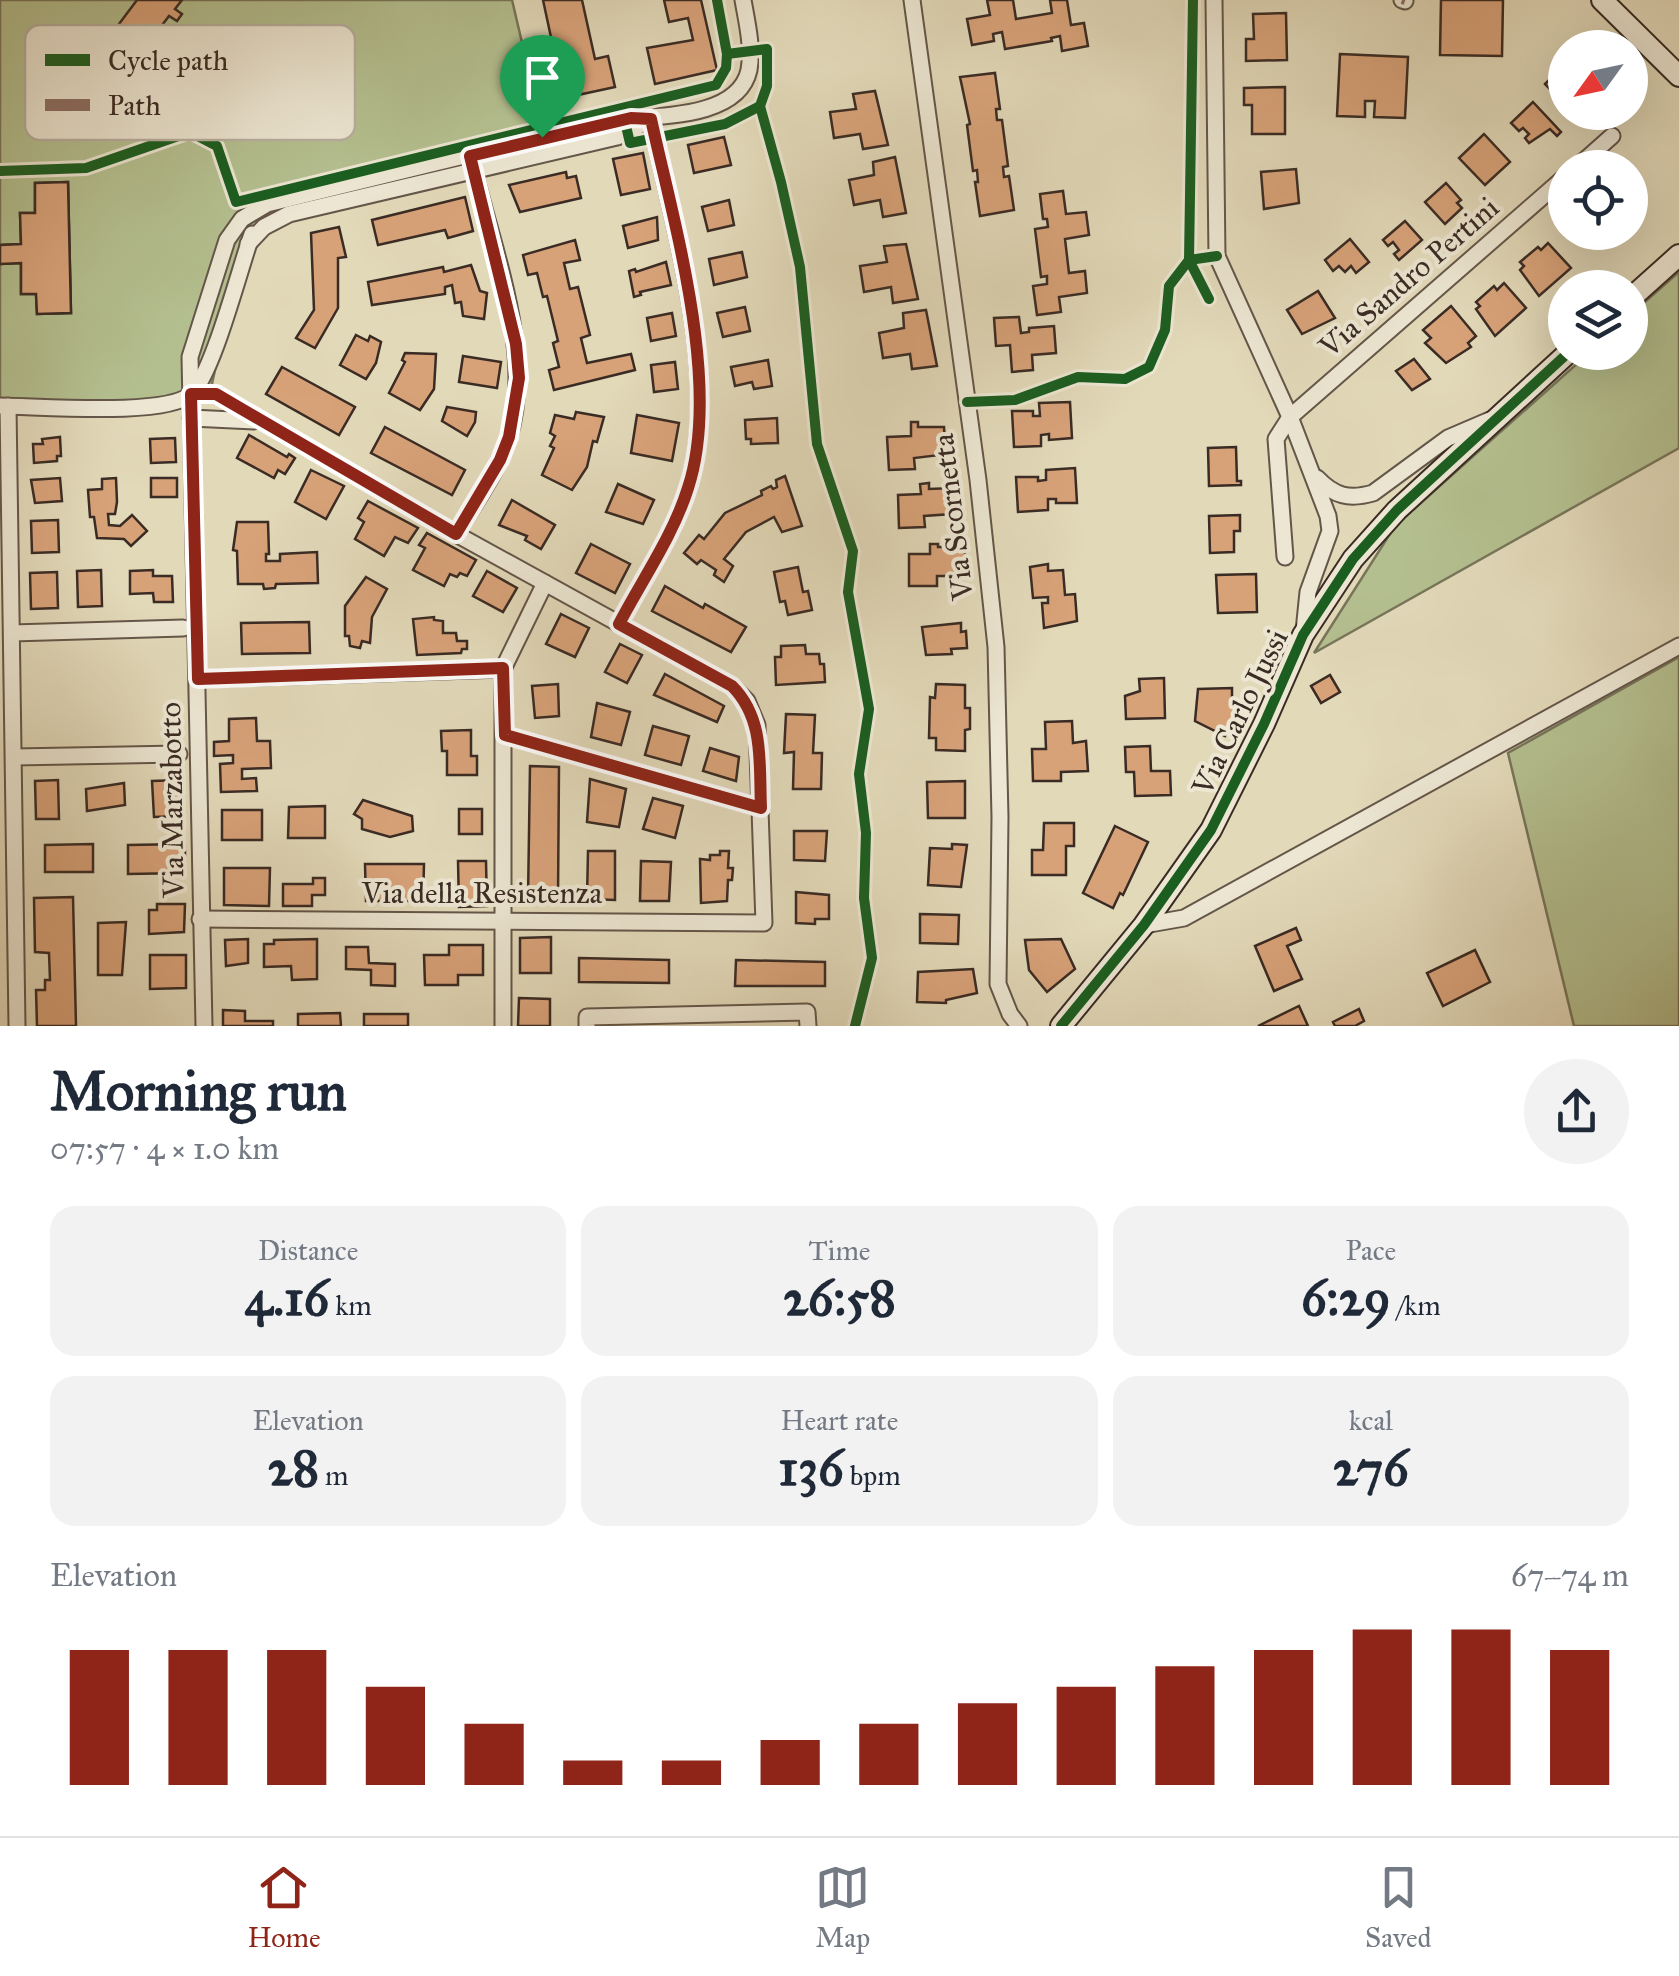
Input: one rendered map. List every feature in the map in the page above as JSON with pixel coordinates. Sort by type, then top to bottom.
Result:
[{"type":"street","points":[[248,244],[264,227],[288,214],[612,120],[651,119],[699,110],[737,91],[748,74],[750,51],[743,0]]},
{"type":"street","name":"Via Scornetta","points":[[912,0],[975,461],[996,647],[998,984],[1019,1026]]},
{"type":"street","points":[[1214,0],[1217,256],[1290,418],[1328,516],[1330,531],[1308,592],[1303,635]]},
{"type":"street","points":[[1602,0],[1679,76]]},
{"type":"street","points":[[1652,53],[1679,67]]},
{"type":"street","points":[[619,624],[679,512],[700,433],[702,396],[688,298],[651,119]]},
{"type":"street","points":[[1596,150],[1612,136]]},
{"type":"street","points":[[191,394],[208,363],[248,244],[267,204],[472,163]]},
{"type":"street","points":[[456,534],[500,460],[509,437],[519,378],[516,344],[472,163]]},
{"type":"street","name":"Via Sandro Pertini","points":[[1290,418],[1548,192]]},
{"type":"street","name":"Via Marzabotto","points":[[204,1026],[190,358],[227,240],[242,219],[267,204]]},
{"type":"street","points":[[1648,283],[1679,255]]},
{"type":"street","name":"Via Carlo Jussi","points":[[1061,1026],[1144,925],[1211,830],[1303,635],[1371,535],[1549,370]]},
{"type":"street","points":[[18,1026],[14,757],[6,690],[12,633],[4,406],[142,407],[176,402],[191,394],[216,394],[456,534],[732,686],[747,701],[757,725],[761,808],[505,735]]},
{"type":"street","points":[[191,418],[258,421]]},
{"type":"street","points":[[1284,557],[1276,438],[1290,418]]},
{"type":"street","points":[[1313,474],[1336,495],[1360,497],[1372,493],[1448,438],[1494,418]]},
{"type":"street","points":[[503,1026],[503,668],[544,583]]},
{"type":"street","points":[[12,633],[183,628]]},
{"type":"street","points":[[1144,925],[1184,918],[1679,646]]},
{"type":"street","points":[[198,679],[503,668]]},
{"type":"street","points":[[14,757],[179,754]]},
{"type":"street","name":"Via della Resistenza","points":[[200,918],[764,923],[761,808]]},
{"type":"street","points":[[587,1026],[587,1017],[807,1012],[808,1026]]},
{"type":"green space","points":[[0,0],[512,0],[546,145],[316,200],[268,217],[231,297],[212,384],[196,401],[0,407]]},
{"type":"green space","points":[[1679,272],[1679,448],[1314,653],[1395,526],[1570,370],[1648,370],[1648,299]]},
{"type":"green space","points":[[1679,657],[1679,1026],[1574,1026],[1508,753]]},
{"type":"building","points":[[137,0],[182,0],[175,9],[182,14],[177,21],[169,16],[162,25],[118,25]]},
{"type":"building","points":[[543,0],[582,0],[595,59],[608,56],[615,87],[564,98]]},
{"type":"building","points":[[664,0],[701,0],[717,70],[655,84],[647,48],[693,40],[688,18],[669,22]]},
{"type":"building","points":[[987,0],[1013,0],[1016,19],[1052,13],[1050,0],[1067,0],[1071,25],[1084,23],[1088,46],[1062,51],[1060,36],[1051,38],[1052,41],[1005,49],[1002,32],[993,34],[994,41],[972,45],[967,19],[990,15]]},
{"type":"building","points":[[1441,0],[1503,0],[1502,56],[1440,55]]},
{"type":"building","points":[[1286,13],[1287,60],[1246,61],[1246,39],[1254,39],[1253,14]]},
{"type":"building","points":[[1340,54],[1408,57],[1405,118],[1374,117],[1375,101],[1365,101],[1365,117],[1337,116]]},
{"type":"building","points":[[995,73],[1000,109],[996,109],[997,120],[1002,120],[1008,166],[1003,167],[1004,177],[1009,176],[1014,210],[980,216],[977,170],[973,171],[967,125],[970,124],[960,77]]},
{"type":"building","points":[[1285,87],[1285,134],[1252,134],[1252,105],[1244,105],[1244,88]]},
{"type":"building","points":[[875,91],[888,145],[863,149],[860,134],[834,138],[830,112],[856,109],[853,94]]},
{"type":"building","points":[[1533,102],[1548,118],[1548,130],[1529,143],[1525,138],[1529,134],[1511,123]]},
{"type":"building","points":[[1484,134],[1510,162],[1485,185],[1459,158]]},
{"type":"building","points":[[724,137],[731,165],[694,173],[688,145]]},
{"type":"building","points":[[643,153],[650,189],[621,195],[613,159]]},
{"type":"building","points":[[895,157],[906,213],[883,217],[880,200],[854,205],[849,180],[874,175],[873,162]]},
{"type":"building","points":[[1296,169],[1299,203],[1264,209],[1261,172]]},
{"type":"building","points":[[566,172],[567,178],[576,176],[581,198],[520,212],[509,185]]},
{"type":"building","points":[[68,182],[71,313],[37,314],[36,294],[21,294],[21,263],[0,264],[0,245],[21,244],[20,213],[35,213],[35,183]]},
{"type":"building","points":[[68,182],[71,313],[37,314],[36,294],[21,294],[21,263],[0,264],[0,245],[21,244],[20,213],[35,213],[35,183]]},
{"type":"building","points":[[1446,183],[1461,200],[1457,203],[1462,208],[1445,224],[1425,202]]},
{"type":"building","points":[[1063,191],[1066,214],[1086,212],[1089,235],[1065,239],[1069,273],[1085,271],[1087,293],[1059,297],[1061,312],[1037,315],[1033,286],[1047,284],[1047,276],[1041,277],[1035,229],[1048,227],[1040,194]]},
{"type":"building","points":[[465,197],[473,231],[448,238],[445,230],[378,245],[372,220]]},
{"type":"building","points":[[729,200],[734,225],[708,231],[702,207]]},
{"type":"building","points":[[657,217],[658,240],[628,248],[623,226]]},
{"type":"building","points":[[1405,221],[1422,240],[1399,260],[1394,254],[1399,250],[1393,242],[1388,246],[1383,240]]},
{"type":"building","points":[[339,227],[346,257],[338,258],[338,308],[315,348],[296,338],[314,310],[311,233]]},
{"type":"building","points":[[1350,239],[1369,262],[1356,273],[1351,266],[1345,272],[1339,266],[1333,271],[1325,260]]},
{"type":"building","points":[[575,240],[580,260],[564,263],[570,289],[578,287],[590,335],[581,338],[587,363],[631,354],[635,370],[554,390],[549,370],[559,367],[553,343],[558,341],[547,296],[543,297],[537,273],[528,275],[523,255]]},
{"type":"building","points":[[1548,243],[1548,250],[1554,250],[1571,268],[1548,270],[1548,288],[1539,296],[1520,270],[1524,266],[1520,262],[1538,247],[1541,250]]},
{"type":"building","points":[[906,244],[918,299],[893,303],[891,287],[864,292],[860,266],[887,262],[884,246]]},
{"type":"building","points":[[742,252],[747,277],[714,285],[709,259]]},
{"type":"building","points":[[666,262],[671,285],[634,297],[629,271]]},
{"type":"building","points":[[471,265],[480,291],[487,293],[484,319],[463,316],[461,302],[455,303],[452,285],[445,287],[445,294],[372,305],[368,282]]},
{"type":"building","points":[[1504,283],[1526,308],[1495,336],[1476,309],[1480,306],[1476,302],[1494,286],[1497,290]]},
{"type":"building","points":[[1318,291],[1335,318],[1302,334],[1287,310]]},
{"type":"building","points":[[1451,306],[1476,336],[1468,343],[1471,347],[1446,363],[1425,343],[1431,338],[1423,330]]},
{"type":"building","points":[[745,307],[750,331],[723,337],[717,313]]},
{"type":"building","points":[[926,310],[937,366],[912,369],[910,354],[883,358],[879,333],[904,328],[903,313]]},
{"type":"building","points":[[672,313],[676,336],[651,341],[647,318]]},
{"type":"building","points":[[1019,317],[1021,333],[1029,332],[1029,328],[1054,326],[1056,353],[1032,355],[1033,370],[1012,372],[1010,345],[996,346],[994,318]]},
{"type":"building","points":[[356,335],[381,342],[376,363],[366,379],[340,365]]},
{"type":"building","points":[[405,353],[436,354],[434,389],[420,410],[389,393],[405,362]]},
{"type":"building","points":[[463,356],[501,362],[497,388],[459,382]]},
{"type":"building","points":[[1414,359],[1430,379],[1412,390],[1396,371]]},
{"type":"building","points":[[768,360],[772,386],[754,389],[752,382],[735,386],[731,367]]},
{"type":"building","points":[[675,362],[678,389],[654,392],[651,365]]},
{"type":"building","points":[[282,367],[355,407],[339,435],[266,394]]},
{"type":"building","points":[[1070,402],[1072,438],[1049,440],[1049,434],[1041,435],[1041,446],[1014,447],[1012,411],[1033,411],[1033,416],[1040,416],[1039,403]]},
{"type":"building","points":[[447,407],[476,412],[467,436],[442,421]]},
{"type":"building","points":[[576,412],[604,417],[587,467],[572,490],[542,475],[554,448],[550,446],[555,436],[550,433],[555,415],[574,419]]},
{"type":"building","points":[[637,415],[679,423],[672,461],[631,453]]},
{"type":"building","points":[[777,418],[778,443],[751,444],[751,439],[746,439],[745,420]]},
{"type":"building","points":[[911,422],[918,422],[918,427],[944,427],[945,442],[940,442],[940,455],[914,458],[915,469],[889,470],[887,437],[911,436]]},
{"type":"building","points":[[385,427],[465,470],[452,495],[371,453]]},
{"type":"building","points":[[249,435],[295,458],[285,474],[278,470],[274,478],[237,458]]},
{"type":"building","points":[[60,437],[61,456],[57,456],[57,461],[34,463],[33,444]]},
{"type":"building","points":[[175,438],[176,462],[151,463],[150,439]]},
{"type":"building","points":[[1236,447],[1237,481],[1241,485],[1209,486],[1208,448]]},
{"type":"building","points":[[1075,468],[1077,503],[1048,499],[1048,510],[1018,512],[1016,477],[1046,480],[1046,470]]},
{"type":"building","points":[[311,470],[344,486],[326,519],[295,502]]},
{"type":"building","points":[[785,476],[802,526],[782,532],[774,517],[746,532],[724,559],[733,566],[724,582],[714,575],[716,570],[701,560],[697,564],[684,553],[699,535],[704,539],[725,513],[762,495],[761,491],[771,486],[777,487],[776,480]]},
{"type":"building","points":[[60,478],[62,501],[35,503],[31,480]]},
{"type":"building","points":[[116,478],[117,502],[115,514],[108,514],[109,525],[120,526],[132,515],[147,531],[131,546],[124,539],[97,538],[94,517],[90,517],[88,490],[102,489],[102,479]]},
{"type":"building","points":[[151,478],[177,478],[177,497],[151,497]]},
{"type":"building","points":[[929,483],[929,489],[953,488],[952,514],[924,516],[925,527],[899,528],[898,495],[921,494],[920,484]]},
{"type":"building","points":[[618,484],[654,500],[643,524],[606,512]]},
{"type":"building","points":[[512,500],[555,525],[541,549],[525,540],[527,536],[499,525]]},
{"type":"building","points":[[368,501],[418,528],[408,543],[395,537],[384,556],[355,539],[364,522],[358,518]]},
{"type":"building","points":[[1240,515],[1240,531],[1234,531],[1234,552],[1210,553],[1209,516]]},
{"type":"building","points":[[58,520],[59,552],[32,553],[31,521]]},
{"type":"building","points":[[237,522],[268,522],[266,561],[280,561],[280,554],[317,552],[318,583],[276,584],[275,588],[264,589],[263,584],[238,584],[237,551],[233,550]]},
{"type":"building","points":[[427,533],[476,560],[467,576],[450,574],[444,586],[413,570],[425,548],[419,545]]},
{"type":"building","points":[[591,544],[630,564],[615,593],[576,573]]},
{"type":"building","points":[[930,544],[966,547],[962,576],[937,576],[937,586],[909,586],[909,554],[930,554]]},
{"type":"building","points":[[1048,564],[1048,571],[1063,570],[1065,595],[1075,594],[1077,621],[1044,628],[1042,603],[1048,603],[1048,597],[1033,598],[1030,567]]},
{"type":"building","points":[[798,567],[812,610],[788,615],[785,601],[780,602],[774,572]]},
{"type":"building","points":[[101,570],[102,606],[78,607],[77,571]]},
{"type":"building","points":[[153,570],[153,576],[172,576],[173,602],[154,602],[153,593],[130,594],[130,571]]},
{"type":"building","points":[[487,571],[517,588],[503,612],[473,596]]},
{"type":"building","points":[[57,572],[58,608],[31,609],[30,573]]},
{"type":"building","points":[[1256,574],[1257,612],[1218,613],[1216,575]]},
{"type":"building","points":[[366,577],[387,589],[372,617],[370,643],[362,641],[360,648],[350,646],[349,636],[345,636],[345,606]]},
{"type":"building","points":[[665,586],[746,627],[731,652],[652,611]]},
{"type":"building","points":[[561,614],[589,628],[575,657],[546,644]]},
{"type":"building","points":[[434,617],[443,621],[443,633],[456,633],[457,641],[467,641],[467,649],[461,653],[417,655],[413,619]]},
{"type":"building","points":[[309,622],[310,653],[242,654],[241,623]]},
{"type":"building","points":[[961,623],[967,648],[951,649],[952,654],[926,655],[922,627]]},
{"type":"building","points":[[620,644],[642,655],[627,683],[605,672]]},
{"type":"building","points":[[805,645],[806,654],[819,654],[825,682],[776,685],[775,657],[781,657],[781,646]]},
{"type":"building","points":[[665,674],[724,706],[717,722],[654,695]]},
{"type":"building","points":[[1330,675],[1340,692],[1321,703],[1311,686]]},
{"type":"building","points":[[1164,678],[1165,718],[1126,719],[1125,696],[1140,691],[1139,679]]},
{"type":"building","points":[[558,684],[559,716],[535,718],[532,686]]},
{"type":"building","points":[[936,684],[965,685],[970,729],[965,730],[965,751],[936,750],[936,738],[929,738],[930,697],[935,698]]},
{"type":"building","points":[[1232,688],[1232,706],[1239,710],[1225,736],[1195,721],[1198,689]]},
{"type":"building","points":[[597,703],[630,712],[621,745],[591,737]]},
{"type":"building","points":[[786,714],[815,715],[813,753],[822,753],[821,789],[793,789],[794,752],[784,753]]},
{"type":"building","points":[[256,718],[257,741],[270,741],[271,768],[242,769],[242,779],[256,778],[257,791],[221,792],[220,764],[233,763],[233,755],[214,756],[214,742],[229,741],[229,719]]},
{"type":"building","points":[[1072,721],[1073,743],[1086,741],[1088,771],[1061,772],[1061,781],[1033,781],[1032,749],[1046,749],[1045,722]]},
{"type":"building","points":[[653,726],[689,736],[681,765],[645,755]]},
{"type":"building","points":[[471,730],[471,756],[477,756],[477,775],[447,775],[447,751],[442,751],[441,731]]},
{"type":"building","points":[[1150,746],[1151,771],[1170,771],[1171,795],[1135,796],[1134,772],[1126,772],[1125,747]]},
{"type":"building","points":[[710,748],[739,757],[736,781],[703,771]]},
{"type":"building","points":[[530,766],[559,767],[558,899],[528,900]]},
{"type":"building","points":[[590,779],[626,789],[619,827],[587,822]]},
{"type":"building","points":[[58,780],[59,819],[36,819],[35,781]]},
{"type":"building","points":[[182,780],[183,816],[154,817],[152,781]]},
{"type":"building","points":[[965,781],[965,818],[928,818],[927,782]]},
{"type":"building","points":[[124,783],[125,805],[87,811],[86,789]]},
{"type":"building","points":[[653,798],[683,806],[675,838],[643,829]]},
{"type":"building","points":[[363,800],[412,816],[413,831],[390,837],[362,829],[362,819],[354,814]]},
{"type":"building","points":[[325,806],[325,838],[288,838],[289,807]]},
{"type":"building","points":[[459,809],[482,809],[482,834],[459,834]]},
{"type":"building","points":[[222,810],[262,810],[262,840],[222,840]]},
{"type":"building","points":[[1044,823],[1074,823],[1074,846],[1066,846],[1066,875],[1032,875],[1032,850],[1043,850]]},
{"type":"building","points":[[1115,826],[1148,842],[1113,908],[1083,893]]},
{"type":"building","points":[[794,831],[827,831],[825,861],[794,860]]},
{"type":"building","points":[[93,844],[93,872],[45,872],[45,845]]},
{"type":"building","points":[[185,844],[185,873],[128,874],[128,845]]},
{"type":"building","points":[[952,844],[967,845],[961,887],[928,885],[930,848],[952,849]]},
{"type":"building","points":[[588,851],[615,851],[615,900],[587,899]]},
{"type":"building","points":[[720,851],[729,851],[728,868],[733,868],[727,901],[701,903],[700,859],[710,860],[710,855],[720,855]]},
{"type":"building","points":[[458,861],[486,861],[487,906],[459,907]]},
{"type":"building","points":[[641,861],[671,862],[669,901],[640,901]]},
{"type":"building","points":[[365,864],[424,864],[423,901],[366,901]]},
{"type":"building","points":[[224,868],[270,868],[269,906],[224,905]]},
{"type":"building","points":[[313,878],[325,878],[325,895],[312,895],[312,906],[283,906],[283,884],[313,884]]},
{"type":"building","points":[[796,892],[829,895],[829,919],[815,919],[815,924],[796,923]]},
{"type":"building","points":[[73,897],[76,1026],[37,1026],[36,990],[45,990],[45,980],[50,980],[49,953],[35,952],[34,898]]},
{"type":"building","points":[[157,904],[185,904],[184,932],[149,934],[149,910],[157,910]]},
{"type":"building","points":[[920,914],[959,915],[958,944],[920,943]]},
{"type":"building","points":[[126,922],[122,975],[98,975],[98,923]]},
{"type":"building","points":[[1296,928],[1301,940],[1287,946],[1302,979],[1274,991],[1255,946]]},
{"type":"building","points":[[551,937],[551,973],[520,973],[520,938]]},
{"type":"building","points":[[248,939],[248,963],[226,966],[225,940]]},
{"type":"building","points":[[317,939],[317,979],[292,980],[291,966],[264,967],[264,944],[274,944],[274,940]]},
{"type":"building","points":[[1061,939],[1075,969],[1047,992],[1029,970],[1025,940]]},
{"type":"building","points":[[449,945],[483,945],[483,975],[458,975],[458,985],[425,985],[424,955],[449,955]]},
{"type":"building","points":[[346,947],[368,947],[369,963],[395,964],[395,986],[371,985],[371,970],[346,969]]},
{"type":"building","points":[[1475,950],[1490,982],[1443,1006],[1427,973]]},
{"type":"building","points":[[150,955],[186,955],[186,988],[150,989]]},
{"type":"building","points":[[579,958],[669,960],[669,983],[579,982]]},
{"type":"building","points":[[736,960],[825,962],[825,986],[735,986]]},
{"type":"building","points":[[973,969],[977,993],[946,1003],[917,1002],[918,972]]},
{"type":"building","points":[[519,998],[550,999],[550,1026],[518,1026]]},
{"type":"building","points":[[1299,1006],[1308,1026],[1258,1026]]},
{"type":"building","points":[[1359,1009],[1364,1021],[1355,1026],[1335,1026],[1333,1022]]},
{"type":"building","points":[[223,1010],[245,1011],[245,1021],[273,1021],[273,1026],[223,1026]]},
{"type":"building","points":[[340,1013],[341,1026],[298,1026],[298,1014]]},
{"type":"building","points":[[364,1014],[408,1014],[408,1026],[364,1026]]},
{"type":"cycle path","points":[[717,0],[727,54],[767,49],[767,86],[760,106],[800,267],[817,444],[853,551],[848,592],[869,709],[859,774],[866,833],[864,898],[872,958],[855,1026]]},
{"type":"cycle path","points":[[1193,0],[1189,260],[1209,299]]},
{"type":"cycle path","points":[[205,140],[217,146],[236,202],[716,85],[726,68],[727,54]]},
{"type":"cycle path","points":[[622,109],[630,143],[725,124],[760,106]]},
{"type":"cycle path","points":[[0,171],[86,168],[167,140]]},
{"type":"cycle path","points":[[967,402],[1015,400],[1078,377],[1125,379],[1149,367],[1165,330],[1169,286],[1189,260],[1217,256]]},
{"type":"cycle path","points":[[1061,1026],[1144,925],[1211,830],[1303,635],[1353,559],[1397,510],[1549,370]]},
{"type":"route","points":[[651,119],[688,298],[702,396],[700,433],[679,512],[619,624],[732,686],[747,701],[757,725],[761,808],[505,735],[503,668],[198,679],[191,394],[216,394],[456,534],[500,460],[509,437],[519,378],[516,344],[470,156],[542,137],[612,120],[651,119]]}]
